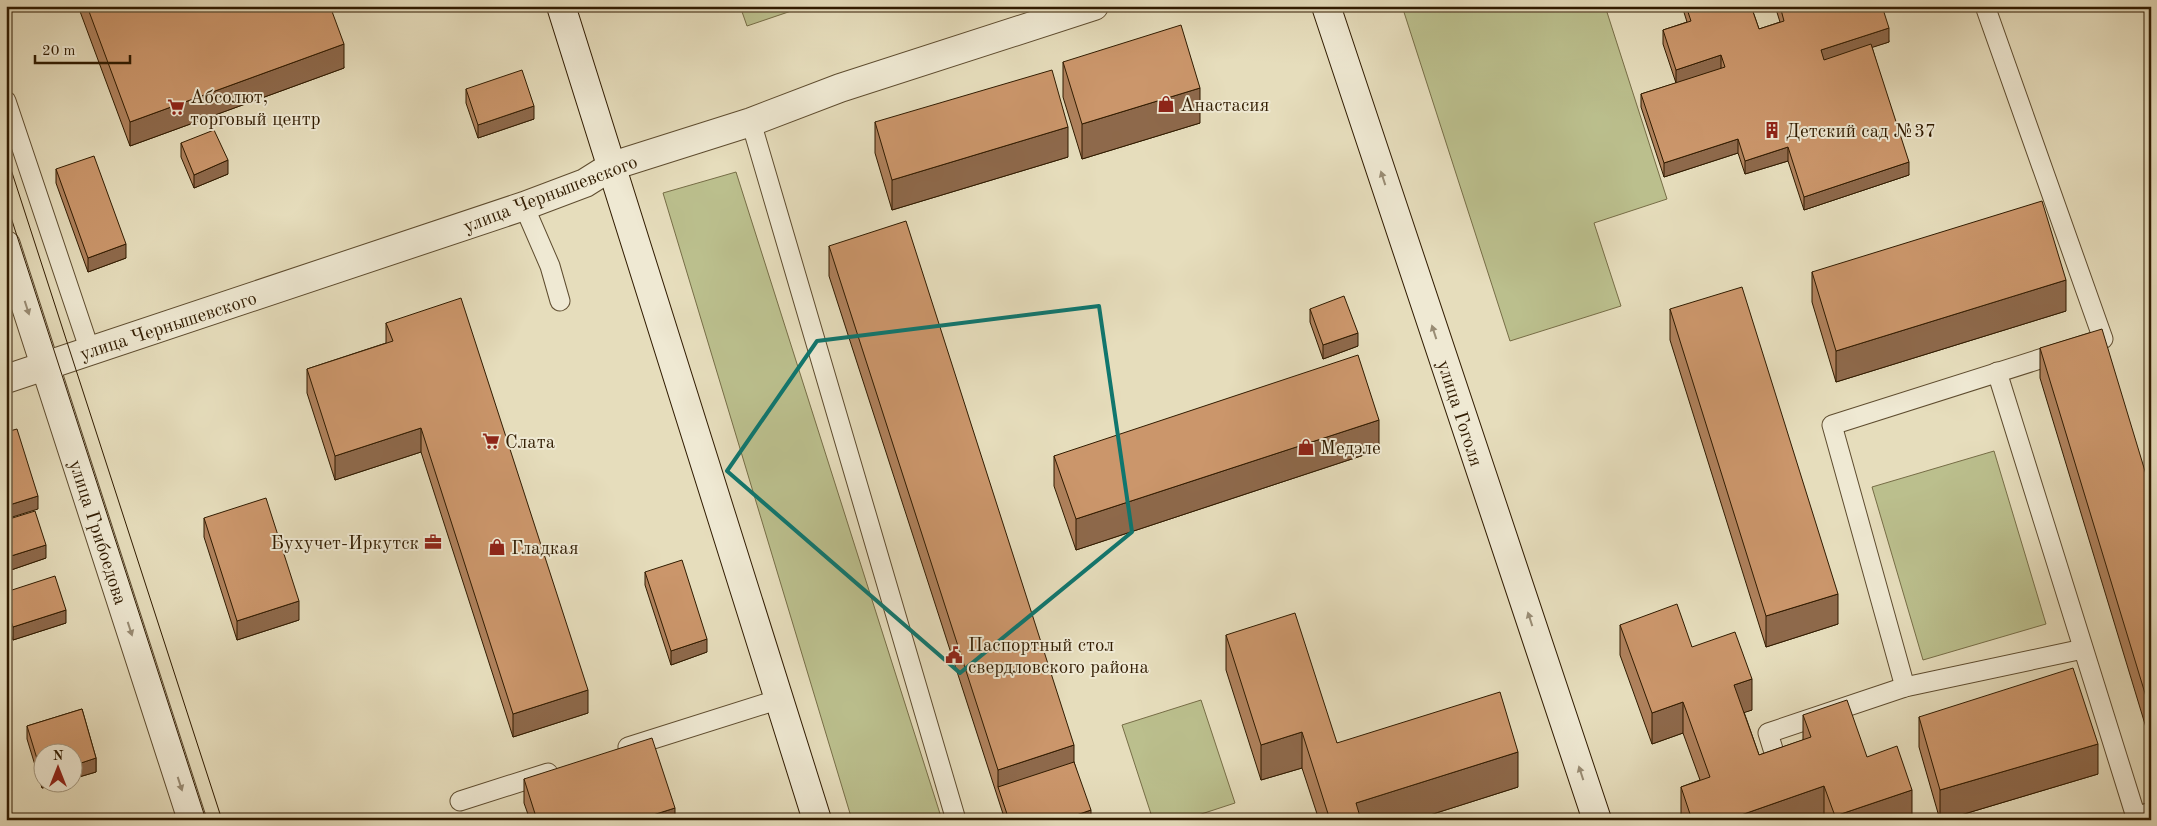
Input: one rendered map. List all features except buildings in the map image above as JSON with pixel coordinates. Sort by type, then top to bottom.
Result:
[{"type":"street","points":[[562,6],[817,820]]},
{"type":"street","name":"улица Чернышевского","points":[[6,379],[524,206],[585,183],[612,166],[751,122],[840,88],[1094,6]]},
{"type":"street","name":"улица Гоголя","points":[[1326,6],[1597,820]]},
{"type":"street","name":"улица Грибоедова","points":[[6,245],[192,820]]},
{"type":"lane","points":[[1905,687],[1832,424],[2103,339],[1985,6]]},
{"type":"lane","points":[[6,101],[90,351]]},
{"type":"lane","points":[[751,122],[956,820]]},
{"type":"lane","points":[[524,206],[550,266],[560,301]]},
{"type":"lane","points":[[1997,372],[2136,816],[2151,812]]},
{"type":"lane","points":[[1795,820],[1768,733],[1905,687],[2083,649]]},
{"type":"lane","points":[[615,751],[780,699]]},
{"type":"lane","points":[[460,801],[569,766]]},
{"type":"highlighted area","points":[[1099,306],[1132,532],[960,673],[727,471],[817,341]]},
{"type":"green space","points":[[740,6],[806,6],[747,26]]},
{"type":"green space","points":[[1402,6],[1605,6],[1667,199],[1594,223],[1621,306],[1510,341]]},
{"type":"green space","points":[[736,172],[942,820],[852,820],[663,193]]},
{"type":"green space","points":[[1994,451],[2046,624],[1923,660],[1872,487]]},
{"type":"green space","points":[[1201,700],[1235,803],[1183,820],[1153,820],[1122,725]]},
{"type":"tram line","points":[[6,154],[222,820]]},
{"type":"tram line","points":[[6,202],[206,820]]},
{"type":"place","name":"Анастасия","points":[[1166,104]]},
{"type":"place","name":"Абсолют, торговый центр","points":[[176,107]]},
{"type":"place","name":"Детский сад №37","points":[[1772,130]]},
{"type":"place","name":"Слата","points":[[491,441]]},
{"type":"place","name":"Медэле","points":[[1306,447]]},
{"type":"place","name":"Бухучет-Иркутск","points":[[433,542]]},
{"type":"place","name":"Гладкая","points":[[497,547]]},
{"type":"place","name":"Паспортный стол свердловского района","points":[[954,655]]}]
